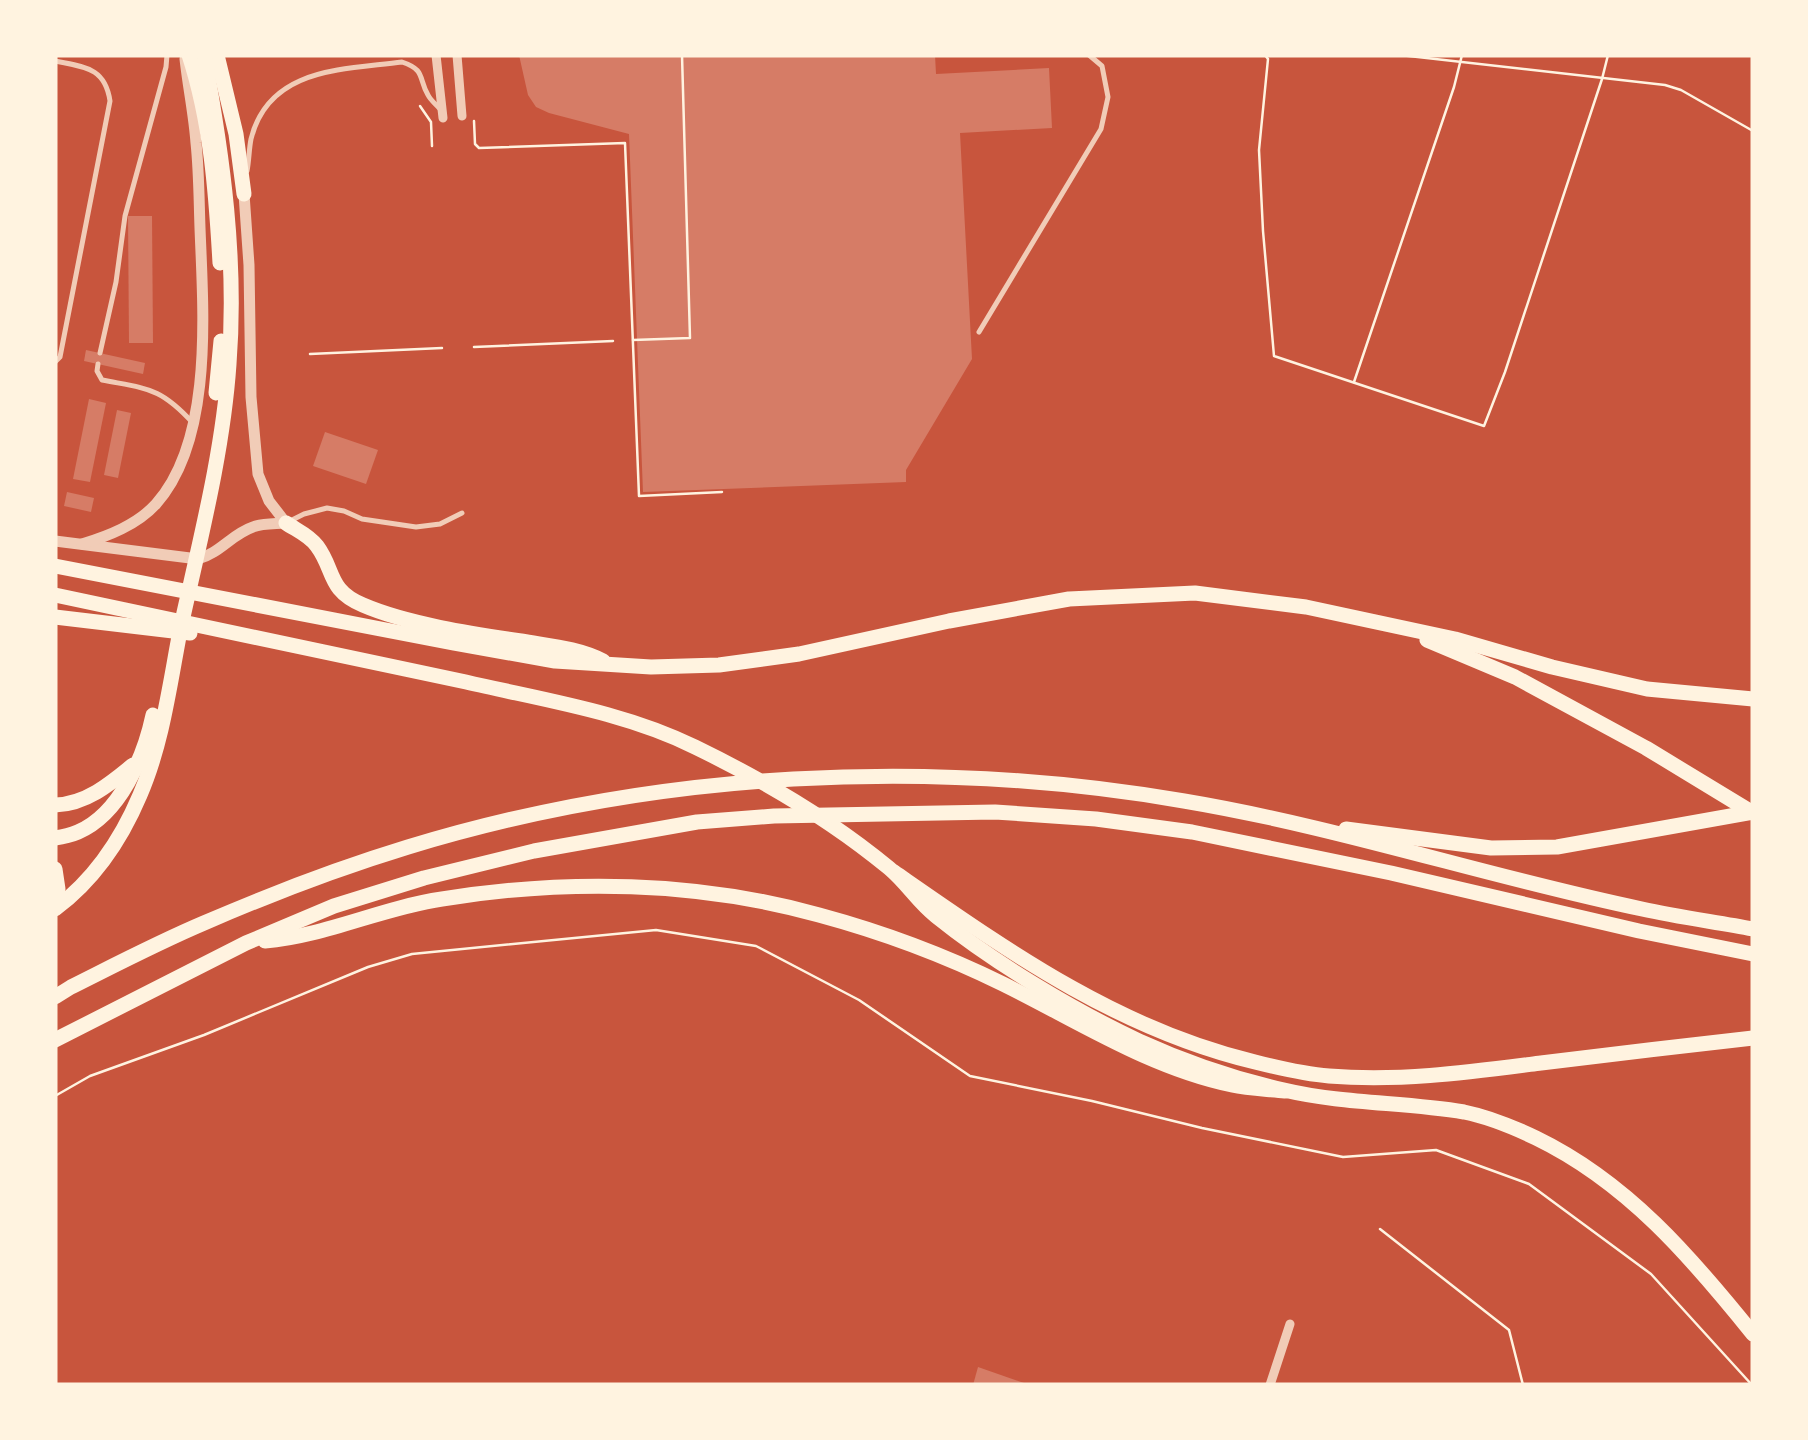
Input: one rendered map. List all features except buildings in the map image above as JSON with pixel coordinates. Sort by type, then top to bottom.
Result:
[{"type":"highway","points":[[187,55],[199,84],[210,145],[221,286],[221,336],[205,488]]},
{"type":"highway","points":[[55,909],[96,870],[119,838],[150,769],[205,488],[223,419],[230,363],[229,216],[204,55]]},
{"type":"highway","points":[[217,55],[236,134],[244,194]]},
{"type":"highway","points":[[286,523],[316,545],[331,578],[344,594],[360,604],[473,634],[586,652],[611,665]]},
{"type":"highway","points":[[55,566],[453,643],[556,660],[651,667],[799,654],[1069,599],[1195,593],[1306,607],[1455,638],[1552,667],[1647,689],[1753,699]]},
{"type":"highway","points":[[55,594],[357,658],[604,714],[653,729],[773,788],[986,936],[1102,1006],[1207,1051],[1327,1076],[1389,1078],[1451,1075],[1753,1038]]},
{"type":"highway","points":[[55,617],[357,658]]},
{"type":"highway","points":[[1396,627],[1514,677],[1646,748],[1753,812]]},
{"type":"highway","points":[[55,838],[80,832],[105,813],[128,783],[162,698]]},
{"type":"highway","points":[[55,805],[90,797],[136,762]]},
{"type":"highway","points":[[55,997],[201,924],[323,875],[411,846],[538,813],[662,792],[866,775],[1092,788],[1184,801],[1318,829],[1640,909],[1753,929]]},
{"type":"highway","points":[[55,1040],[246,943],[334,906],[424,878],[534,850],[696,822],[848,813],[995,812],[1096,818],[1192,832],[1753,954]]},
{"type":"highway","points":[[1318,829],[1358,829],[1491,848],[1557,846],[1753,812]]},
{"type":"highway","points":[[55,869],[55,901]]},
{"type":"highway","points":[[894,872],[935,916],[1021,975],[1096,1018],[1200,1066],[1285,1091]]},
{"type":"highway","points":[[246,943],[298,938],[440,899],[581,885],[680,890],[816,914],[909,944],[1184,1072],[1234,1086],[1468,1113],[1514,1128],[1558,1148],[1640,1207],[1702,1270],[1753,1334]]},
{"type":"street","points":[[82,544],[128,526],[155,505],[174,476],[193,424],[202,355],[202,270],[187,55]]},
{"type":"street","points":[[436,55],[442,114]]},
{"type":"street","points":[[457,55],[462,116]]},
{"type":"street","points":[[244,194],[258,474],[269,501],[286,523]]},
{"type":"street","points":[[55,541],[198,559],[212,556],[254,526],[286,523]]},
{"type":"street","points":[[1270,1385],[1290,1324]]},
{"type":"lane","points":[[100,353],[116,282],[124,216],[167,55]]},
{"type":"lane","points":[[979,332],[1101,129],[1108,98],[1102,66],[1089,55]]},
{"type":"lane","points":[[55,61],[101,75],[110,101],[60,357],[55,362]]},
{"type":"lane","points":[[244,194],[251,139],[261,114],[279,92],[316,74],[402,62],[421,73],[428,95],[442,114]]},
{"type":"lane","points":[[98,364],[102,380],[154,390],[174,403],[193,424]]},
{"type":"lane","points":[[286,523],[327,508],[362,519],[416,527],[440,524],[462,514]]},
{"type":"path","points":[[631,340],[690,338],[682,55]]},
{"type":"path","points":[[1266,55],[1260,150],[1274,356],[1484,426],[1608,55]]},
{"type":"path","points":[[1400,55],[1665,85],[1753,131]]},
{"type":"path","points":[[1354,384],[1462,55]]},
{"type":"path","points":[[431,122],[432,146]]},
{"type":"path","points":[[476,144],[479,148],[624,142],[638,496],[722,492]]},
{"type":"path","points":[[474,347],[613,342]]},
{"type":"path","points":[[310,354],[442,348]]},
{"type":"path","points":[[55,1096],[90,1076],[204,1036],[368,967],[412,954],[656,930],[756,946],[860,1000],[970,1076],[1343,1157],[1436,1150],[1529,1184],[1651,1274],[1752,1385]]},
{"type":"path","points":[[1380,1229],[1509,1330],[1523,1385]]}]
